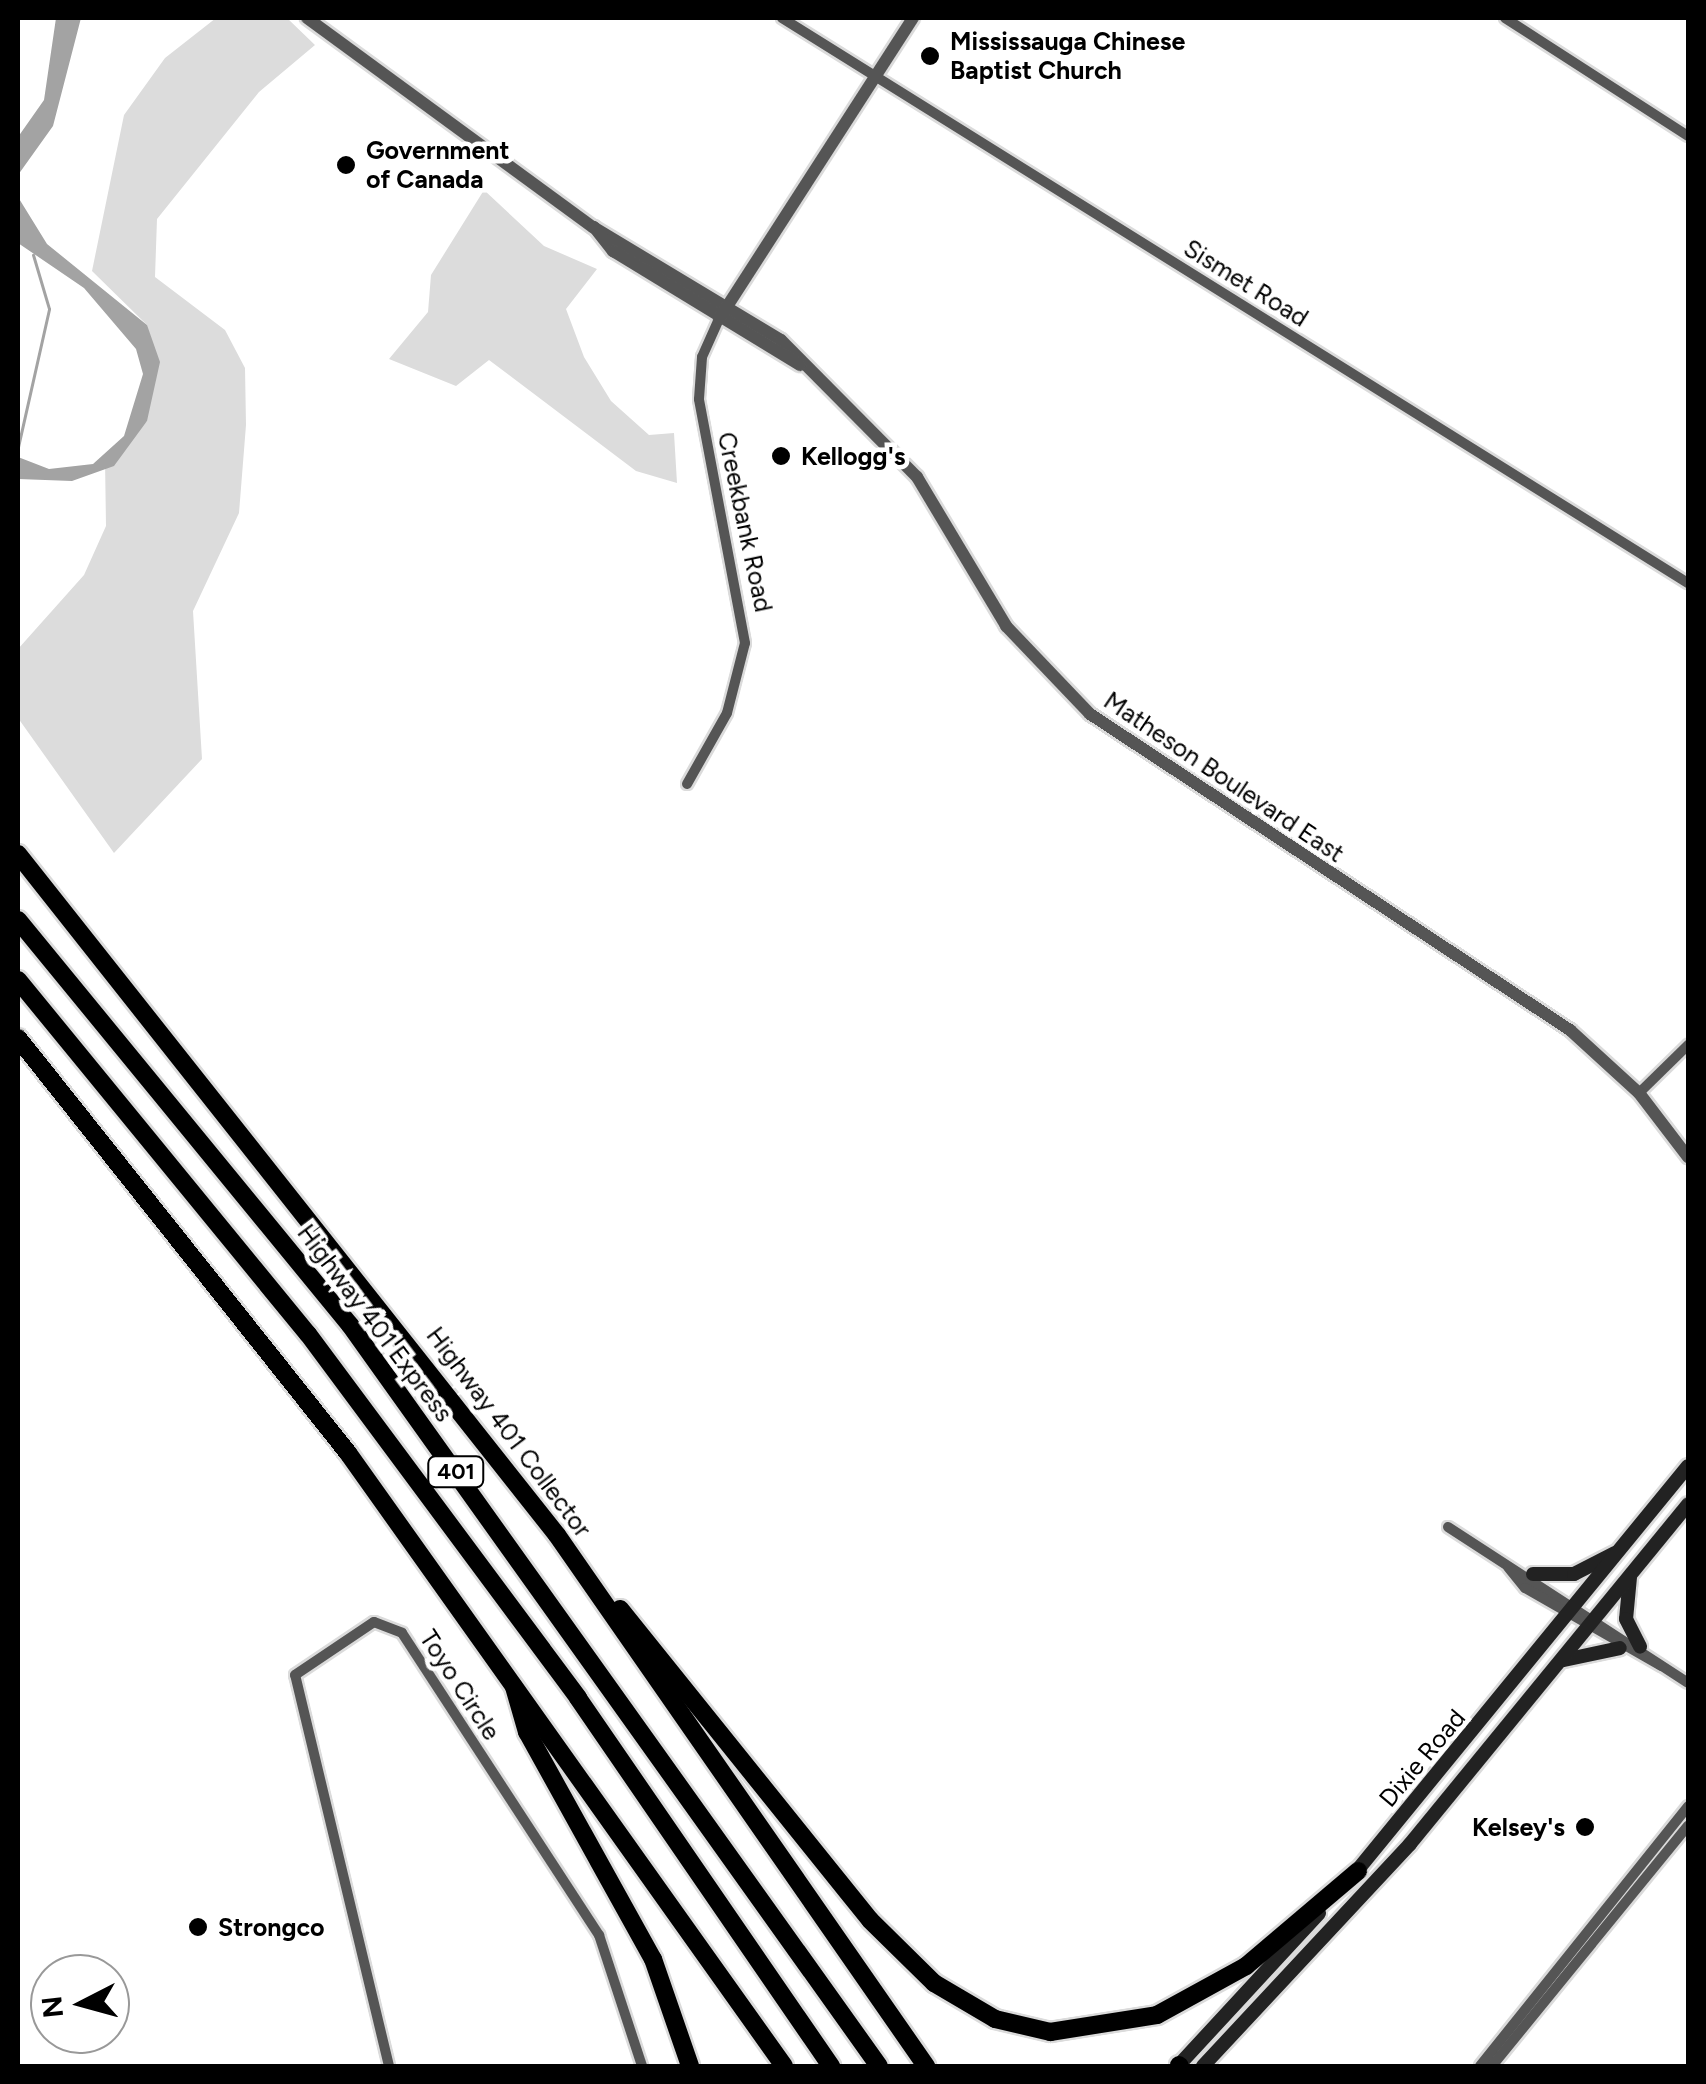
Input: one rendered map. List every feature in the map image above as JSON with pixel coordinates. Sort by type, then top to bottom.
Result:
[{"type":"highway","name":"Highway 401 Collector","points":[[18,854],[557,1535],[926,2066]]},
{"type":"highway","name":"Highway 401 Express","points":[[18,920],[350,1326],[879,2066]]},
{"type":"highway","name":"401","points":[[18,980],[308,1334],[578,1698],[831,2066]]},
{"type":"highway","points":[[18,1038],[208,1271],[511,1677],[784,2066]]},
{"type":"highway","points":[[557,1535],[870,1920],[934,1983],[995,2019],[1050,2032],[1157,2015],[1246,1966],[1358,1870]]},
{"type":"highway","points":[[511,1677],[527,1732],[653,1959],[690,2066]]},
{"type":"main road","name":"Dixie Road","points":[[1179,2066],[1358,1870],[1574,1611],[1688,1466]]},
{"type":"main road","name":"Dixie Road","points":[[1202,2066],[1410,1844],[1688,1504]]},
{"type":"main road","points":[[1533,1574],[1574,1574],[1624,1546]]},
{"type":"main road","points":[[1631,1574],[1626,1618],[1640,1647]]},
{"type":"main road","points":[[1559,1662],[1620,1648]]},
{"type":"street","name":"Matheson Boulevard East","points":[[307,18],[593,227],[728,304],[802,366],[917,477],[1006,626],[1090,714],[1555,1020],[1639,1092],[1688,1158]]},
{"type":"street","name":"Sismet Road","points":[[782,18],[877,72],[1688,582]]},
{"type":"street","name":"Creekbank Road","points":[[688,784],[727,713],[745,643],[699,399],[702,357],[728,304],[912,18]]},
{"type":"street","points":[[1505,18],[1688,136]]},
{"type":"street","name":"Matheson Boulevard East","points":[[593,227],[613,251],[802,366]]},
{"type":"street","points":[[1639,1092],[1688,1044]]},
{"type":"street","points":[[1448,1527],[1592,1623],[1640,1647],[1661,1666]]},
{"type":"street","points":[[1508,1566],[1533,1574],[1574,1611]]},
{"type":"street","name":"Toyo Circle","points":[[389,2066],[295,1675],[374,1622],[402,1633],[600,1936],[642,2066]]},
{"type":"street","points":[[1592,1623],[1620,1648],[1688,1683]]},
{"type":"street","points":[[1480,2066],[1688,1806]]},
{"type":"street","points":[[1492,2066],[1688,1826]]},
{"type":"shaded area","points":[[56,18],[81,18],[53,126],[18,175],[18,137],[44,100]]},
{"type":"shaded area","points":[[216,18],[287,18],[315,45],[259,92],[157,219],[155,277],[225,330],[245,368],[246,425],[239,513],[193,611],[202,759],[114,853],[18,718],[18,649],[84,575],[106,526],[105,460],[147,421],[147,325],[92,271],[124,115],[165,58]]},
{"type":"shaded area","points":[[484,190],[544,246],[597,269],[566,309],[584,357],[611,401],[649,435],[674,433],[677,483],[636,471],[489,360],[456,386],[389,359],[428,312],[431,275]]},
{"type":"shaded area","points":[[18,197],[47,244],[147,325],[160,362],[147,421],[114,466],[72,481],[18,479],[18,457],[49,469],[93,464],[124,436],[143,374],[136,349],[84,288],[18,243]]},
{"type":"waterway","points":[[18,447],[49,309],[33,255]]},
{"type":"place","name":"Mississauga Chinese Baptist Church","points":[[930,56]]},
{"type":"place","name":"Government of Canada","points":[[346,165]]},
{"type":"place","name":"Kellogg's","points":[[781,456]]},
{"type":"place","name":"Kelsey's","points":[[1585,1827]]},
{"type":"place","name":"Strongco","points":[[198,1927]]}]
